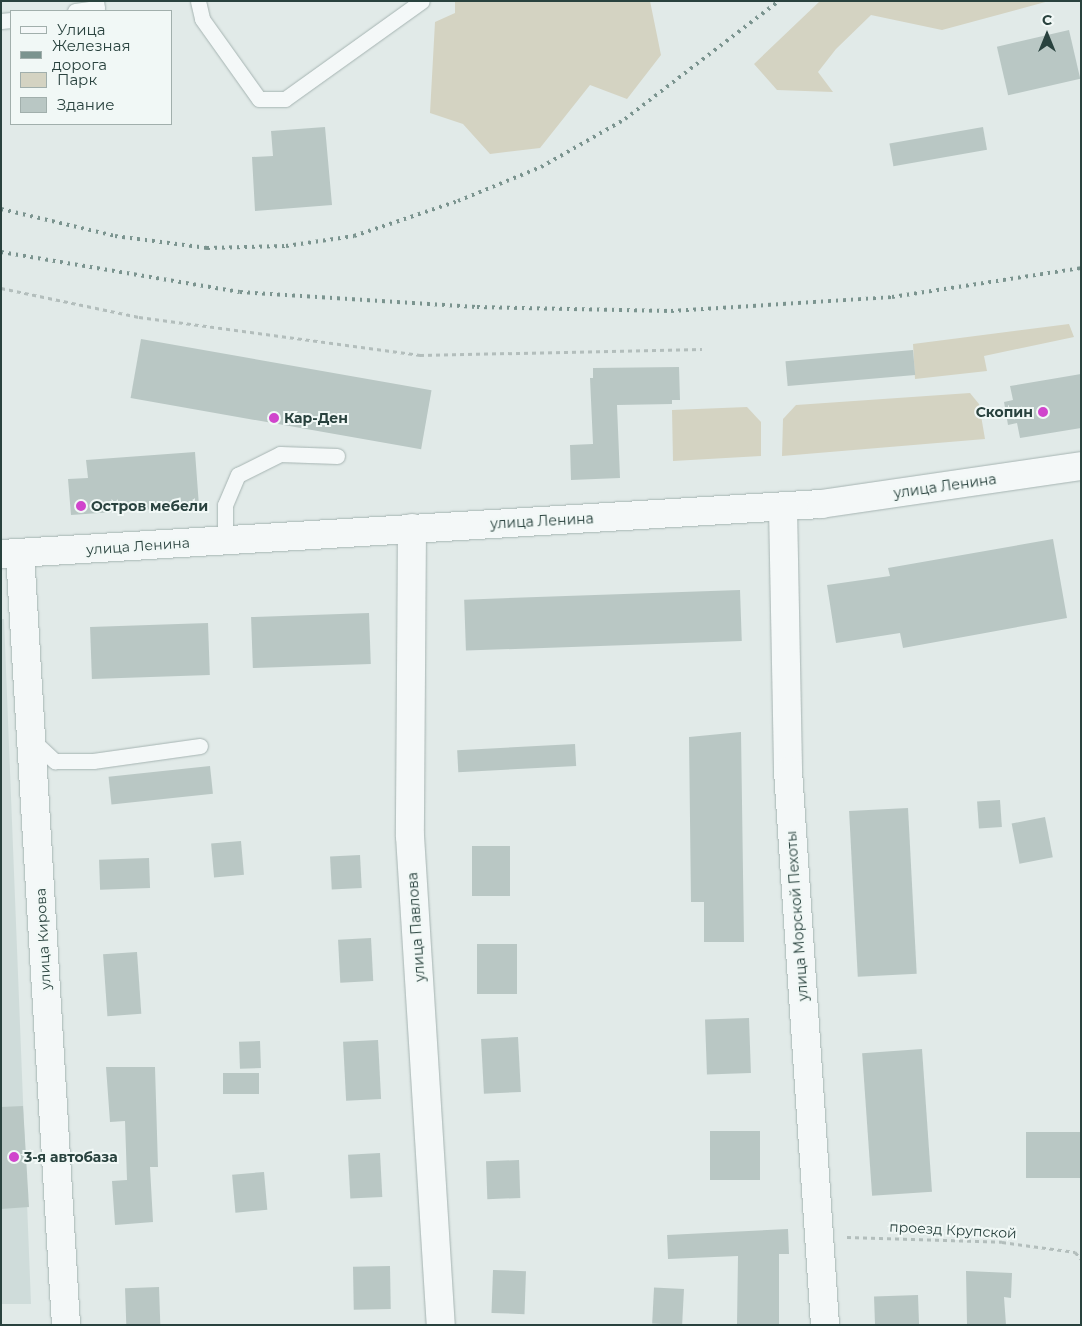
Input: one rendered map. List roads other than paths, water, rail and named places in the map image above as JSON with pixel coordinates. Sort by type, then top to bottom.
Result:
[{"type":"street","name":"улица Ленина","points":[[11,554],[821,504],[1081,466]]},
{"type":"street","name":"улица Морской Пехоты","points":[[783,507],[788,771],[825,1325]]},
{"type":"street","name":"улица Павлова","points":[[412,528],[410,836],[442,1325]]},
{"type":"street","name":"улица Кирова","points":[[11,554],[31,739],[66,1325]]},
{"type":"lane","points":[[82,10],[97,8],[96,1]]},
{"type":"lane","points":[[198,1],[202,19],[259,99],[285,99],[422,1]]},
{"type":"lane","points":[[225,540],[225,505],[238,475],[280,454],[337,456]]},
{"type":"lane","points":[[31,739],[55,761],[93,761],[200,746]]},
{"type":"railway","points":[[1,209],[115,236],[207,248],[286,246],[354,236],[458,201],[541,167],[625,119],[779,1]]},
{"type":"railway","points":[[1,252],[240,292],[477,307],[671,311],[892,297],[1081,268]]},
{"type":"place","name":"Скопин","points":[[1043,412]]},
{"type":"place","name":"Кар-Ден","points":[[274,418]]},
{"type":"place","name":"Остров мебели","points":[[81,506]]},
{"type":"place","name":"3-я автобаза","points":[[14,1157]]}]
